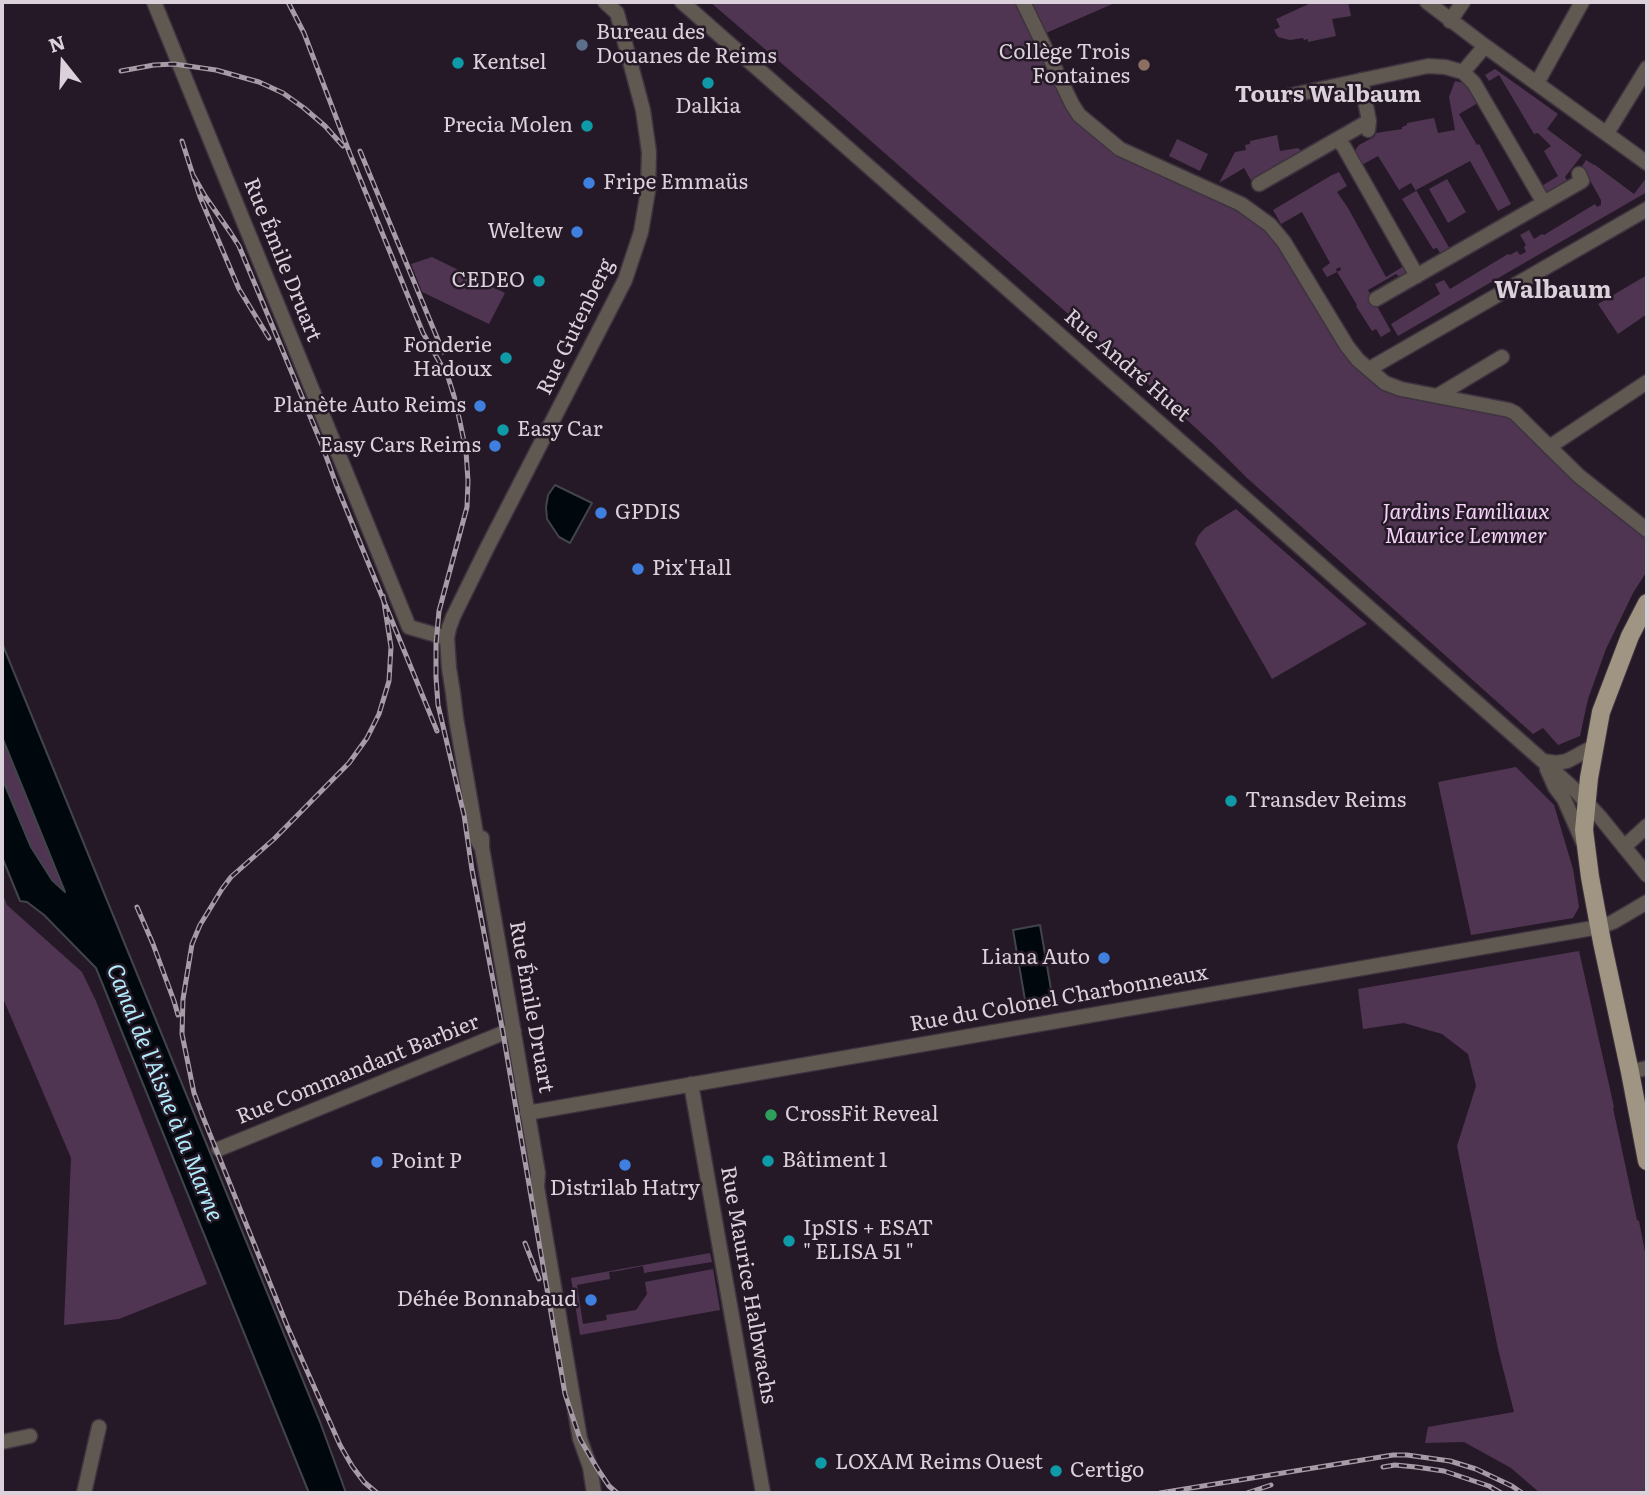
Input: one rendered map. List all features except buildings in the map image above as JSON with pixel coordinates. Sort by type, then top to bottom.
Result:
[{"type":"main road","points":[[1647,603],[1630,636],[1601,712],[1584,830],[1599,927],[1639,1070],[1647,1161]]},
{"type":"street","name":"Rue Émile Druart","points":[[154,2],[408,627],[447,638],[453,693],[471,756],[482,823],[482,848],[527,1113],[538,1173],[545,1186],[592,1459],[590,1467],[594,1493]]},
{"type":"street","name":"Rue Gutenberg","points":[[447,638],[463,595],[625,280],[641,232],[648,191],[649,152],[641,101],[619,8],[606,2]]},
{"type":"street","name":"Rue André Huet","points":[[682,2],[1543,761],[1586,802],[1647,875]]},
{"type":"street","points":[[1023,2],[1079,115],[1120,149],[1241,204],[1270,225],[1284,242],[1347,346],[1368,369],[1385,383],[1406,390],[1515,413],[1579,476],[1647,530]]},
{"type":"street","points":[[1427,2],[1647,163]]},
{"type":"street","points":[[1450,21],[1463,2]]},
{"type":"street","points":[[1537,83],[1583,2]]},
{"type":"street","points":[[1463,72],[1485,46]]},
{"type":"street","points":[[1288,96],[1429,66],[1445,66],[1463,72],[1474,83],[1544,203]]},
{"type":"street","points":[[1607,133],[1647,68]]},
{"type":"street","points":[[1259,184],[1341,144],[1369,121],[1361,80]]},
{"type":"street","points":[[1341,144],[1417,276]]},
{"type":"street","points":[[1376,299],[1582,181],[1580,174]]},
{"type":"street","points":[[1368,369],[1647,209]]},
{"type":"street","points":[[1437,396],[1502,357]]},
{"type":"street","points":[[1549,447],[1647,382]]},
{"type":"street","points":[[1585,848],[1564,799],[1543,761],[1567,761],[1595,746]]},
{"type":"street","points":[[1624,847],[1647,826]]},
{"type":"street","name":"Rue du Colonel Charbonneaux","points":[[527,1113],[1599,927],[1647,902]]},
{"type":"street","name":"Rue Commandant Barbier","points":[[219,1149],[514,1031]]},
{"type":"street","name":"Rue Maurice Halbwachs","points":[[691,1084],[763,1493]]},
{"type":"street","points":[[84,1493],[99,1427]]},
{"type":"street","points":[[2,1442],[30,1436]]},
{"type":"green space","name":"Jardins Familiaux Maurice Lemmer","points":[[710,2],[1017,2],[1075,119],[1230,202],[1272,232],[1339,340],[1397,395],[1510,416],[1593,495],[1647,538],[1647,571],[1633,593],[1606,649],[1588,699],[1580,736],[1558,745],[1543,728],[1533,734],[1247,478],[1147,383]]},
{"type":"green space","points":[[1030,2],[1117,2],[1046,33]]},
{"type":"green space","points":[[1313,2],[1348,2],[1351,16],[1332,19],[1336,36],[1308,42],[1308,39],[1303,38],[1290,40],[1278,37],[1274,30],[1280,27],[1276,19]]},
{"type":"green space","points":[[1495,69],[1558,114],[1547,129],[1582,155],[1565,177],[1568,182],[1550,192],[1540,187],[1558,176],[1544,151],[1551,146],[1538,133],[1534,134],[1499,75],[1489,81],[1485,75]]},
{"type":"green space","points":[[1455,81],[1464,83],[1473,92],[1478,103],[1459,114],[1477,145],[1479,144],[1511,204],[1498,211],[1470,161],[1416,190],[1451,251],[1442,256],[1437,248],[1433,249],[1402,199],[1416,191],[1411,183],[1399,190],[1378,156],[1360,166],[1356,149],[1376,133],[1402,129],[1407,123],[1434,118],[1438,133],[1455,130],[1449,97]]},
{"type":"green space","points":[[1277,135],[1280,151],[1298,148],[1306,155],[1257,183],[1252,182],[1244,168],[1219,183],[1235,152],[1246,150],[1245,145],[1250,144],[1250,141]]},
{"type":"green space","points":[[1177,139],[1208,154],[1200,171],[1169,156]]},
{"type":"green space","points":[[1586,160],[1634,194],[1647,177],[1647,192],[1398,336],[1391,324],[1440,294],[1435,284],[1444,280],[1450,289],[1508,254],[1517,251],[1520,255],[1526,252],[1526,245],[1520,235],[1529,230],[1534,239],[1595,204],[1597,207],[1601,205],[1601,200],[1582,166]]},
{"type":"green space","points":[[1339,172],[1347,186],[1337,192],[1386,277],[1404,266],[1407,273],[1403,279],[1396,274],[1368,290],[1391,331],[1381,337],[1376,329],[1372,331],[1337,272],[1327,277],[1322,269],[1330,263],[1302,212],[1281,224],[1273,210]]},
{"type":"green space","points":[[1447,179],[1466,212],[1448,223],[1429,189]]},
{"type":"green space","points":[[432,257],[505,293],[489,324],[422,292],[411,264]]},
{"type":"green space","points":[[1647,275],[1647,314],[1618,334],[1598,304]]},
{"type":"green space","points":[[1236,509],[1367,624],[1272,679],[1195,544],[1205,528]]},
{"type":"green space","points":[[2,737],[66,894],[40,863],[22,828],[2,778]]},
{"type":"green space","points":[[1516,767],[1554,805],[1573,869],[1579,907],[1573,918],[1471,935],[1438,782]]},
{"type":"green space","points":[[2,892],[7,905],[82,972],[96,1001],[207,1284],[119,1319],[64,1325],[71,1158],[2,996]]},
{"type":"green space","points":[[1579,951],[1647,1262],[1647,1493],[1540,1493],[1511,1468],[1464,1442],[1425,1443],[1428,1427],[1514,1412],[1498,1349],[1457,1146],[1476,1086],[1468,1054],[1442,1034],[1404,1023],[1363,1029],[1358,989]]},
{"type":"green space","points":[[710,1253],[712,1262],[644,1273],[643,1266],[609,1272],[610,1279],[577,1285],[583,1324],[607,1320],[606,1315],[636,1310],[647,1294],[645,1282],[713,1269],[720,1310],[580,1335],[571,1278]]},
{"type":"water","points":[[555,485],[592,503],[570,543],[559,537],[547,519],[548,495]]},
{"type":"water","name":"Canal de l'Aisne à la Marne","points":[[2,643],[320,1422],[346,1493],[309,1493],[96,968],[44,915],[27,902],[20,901],[2,857],[2,778],[31,847],[52,880],[65,892],[2,737]]},
{"type":"water","points":[[1040,925],[1052,995],[1025,1000],[1013,930]]},
{"type":"railway","points":[[288,2],[304,33],[423,333],[448,377],[460,422],[466,451],[467,507],[439,611],[436,644],[438,705],[464,815],[565,1394],[580,1439],[609,1486],[617,1493]]},
{"type":"railway","points":[[121,71],[174,64],[216,70],[259,82],[283,93],[304,108],[343,146]]},
{"type":"railway","points":[[182,141],[200,197],[239,289],[269,338]]},
{"type":"railway","points":[[360,151],[443,352]]},
{"type":"railway","points":[[193,175],[239,246],[437,731]]},
{"type":"railway","points":[[377,1493],[364,1482],[340,1445],[288,1328],[194,1093],[182,1034],[183,999],[192,944],[222,889],[231,877],[274,839],[349,763],[367,738],[379,714],[389,681],[391,647],[383,596]]},
{"type":"railway","points":[[137,907],[178,1015]]},
{"type":"railway","points":[[525,1243],[539,1279]]},
{"type":"railway","points":[[1160,1493],[1393,1455],[1450,1461],[1476,1469],[1522,1493]]},
{"type":"railway","points":[[1383,1467],[1395,1465],[1444,1471],[1489,1486],[1501,1493]]},
{"type":"railway","points":[[1247,1493],[1271,1485]]},
{"type":"place","name":"Bureau des Douanes de Reims","points":[[582,45]]},
{"type":"place","name":"Kentsel","points":[[458,63]]},
{"type":"place","name":"Collège Trois Fontaines","points":[[1144,65]]},
{"type":"place","name":"Dalkia","points":[[708,83]]},
{"type":"place","name":"Precia Molen","points":[[587,126]]},
{"type":"place","name":"Fripe Emmaüs","points":[[589,183]]},
{"type":"place","name":"Weltew","points":[[577,232]]},
{"type":"place","name":"CEDEO","points":[[539,281]]},
{"type":"place","name":"Fonderie Hadoux","points":[[506,358]]},
{"type":"place","name":"Planète Auto Reims","points":[[480,406]]},
{"type":"place","name":"Easy Car","points":[[503,430]]},
{"type":"place","name":"Easy Cars Reims","points":[[495,446]]},
{"type":"place","name":"GPDIS","points":[[601,513]]},
{"type":"place","name":"Pix'Hall","points":[[638,569]]},
{"type":"place","name":"Transdev Reims","points":[[1231,801]]},
{"type":"place","name":"Liana Auto","points":[[1104,958]]},
{"type":"place","name":"CrossFit Reveal","points":[[771,1115]]},
{"type":"place","name":"Bâtiment 1","points":[[768,1161]]},
{"type":"place","name":"Point P","points":[[377,1162]]},
{"type":"place","name":"Distrilab Hatry","points":[[625,1165]]},
{"type":"place","name":"IpSIS + ESAT \" ELISA 51 \"","points":[[789,1241]]},
{"type":"place","name":"Déhée Bonnabaud","points":[[591,1300]]},
{"type":"place","name":"LOXAM Reims Ouest","points":[[821,1463]]},
{"type":"place","name":"Certigo","points":[[1056,1471]]},
{"type":"district","name":"Tours Walbaum","points":[[1328,95]]},
{"type":"district","name":"Walbaum","points":[[1553,291]]}]
